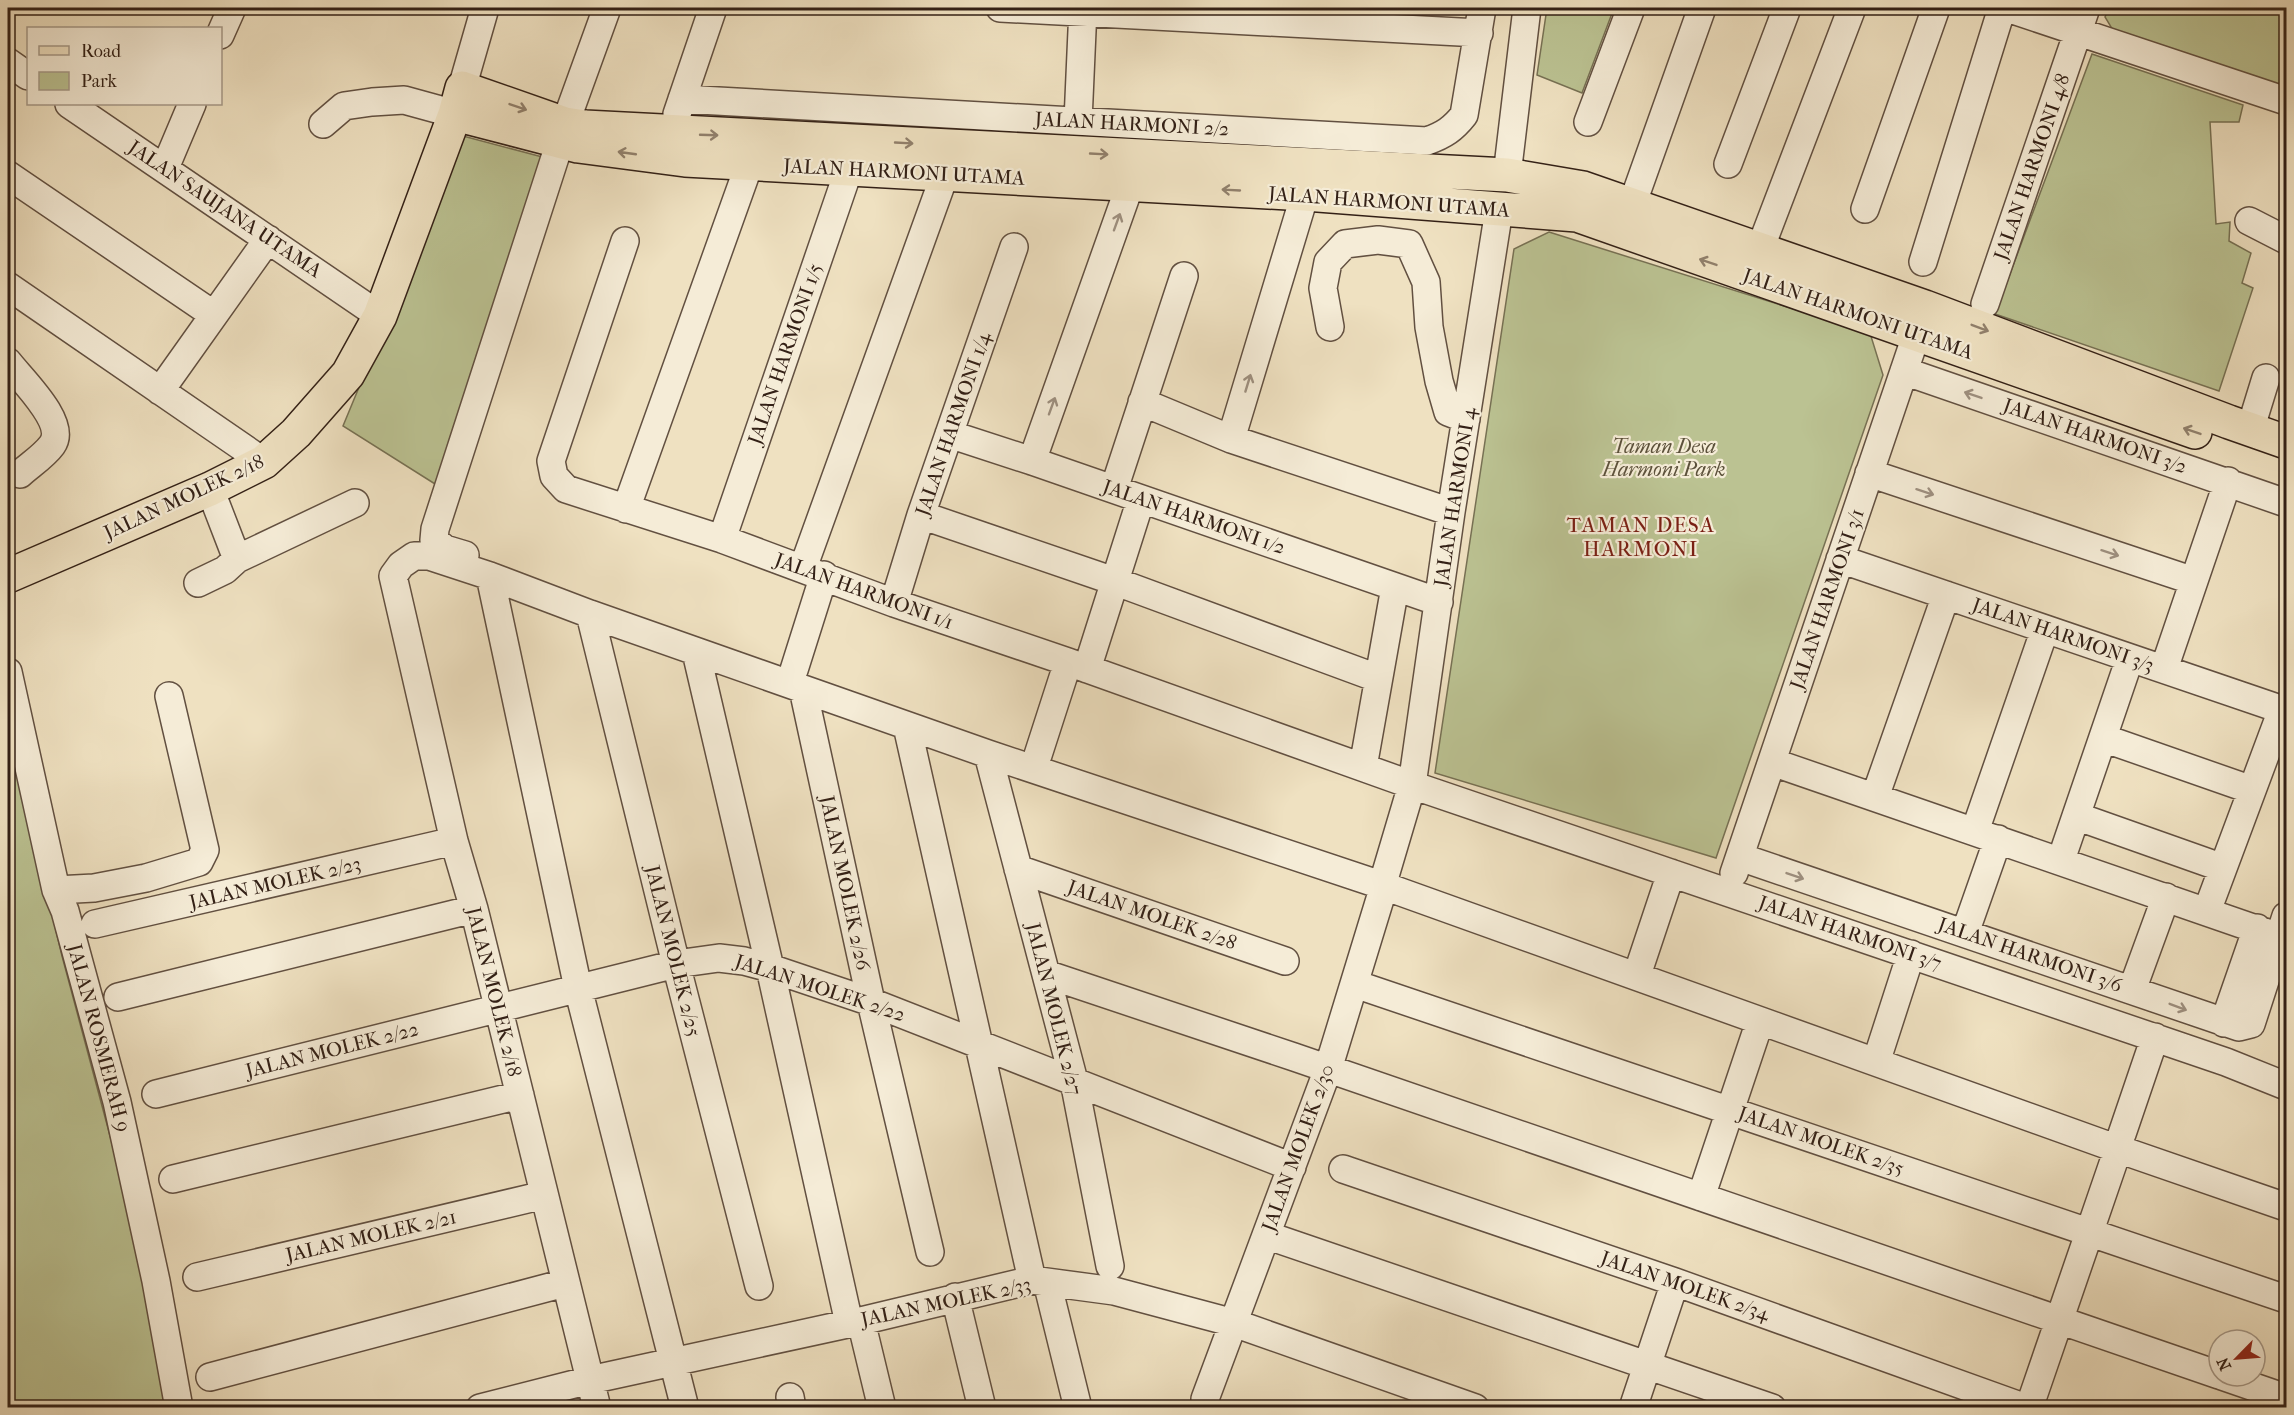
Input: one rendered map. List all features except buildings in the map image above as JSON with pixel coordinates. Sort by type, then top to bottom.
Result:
[{"type":"main road","name":"JALAN HARMONI UTAMA","points":[[459,101],[563,133],[666,145],[749,165],[1305,194],[1576,215],[1921,321],[2286,442]]},
{"type":"main road","name":"JALAN MOLEK 2/18","points":[[8,576],[210,489],[264,462],[296,433],[348,374],[380,316],[459,101]]},
{"type":"main road","name":"JALAN HARMONI UTAMA","points":[[666,145],[850,140],[1507,175],[1583,188],[1761,249],[1921,321],[2286,465]]},
{"type":"street","points":[[222,30],[232,8]]},
{"type":"street","points":[[323,124],[344,106],[404,100],[459,101],[485,8]]},
{"type":"street","points":[[607,8],[563,133],[435,529],[434,540],[446,549],[799,680],[907,726],[1640,966],[1880,1050],[2286,1207]]},
{"type":"street","points":[[666,145],[713,8]]},
{"type":"street","points":[[1000,8],[1481,20]]},
{"type":"street","points":[[1507,175],[1527,8]]},
{"type":"street","points":[[1588,122],[1631,8]]},
{"type":"street","points":[[1632,205],[1702,8]]},
{"type":"street","points":[[1728,164],[1787,8]]},
{"type":"street","points":[[1761,249],[1852,8]]},
{"type":"street","points":[[1865,209],[1936,8]]},
{"type":"street","points":[[1923,262],[2004,8],[2082,19],[2286,101]]},
{"type":"street","points":[[1078,121],[1082,10]]},
{"type":"street","name":"JALAN HARMONI 4/8","points":[[1985,304],[2082,19]]},
{"type":"street","name":"JALAN HARMONI 2/2","points":[[682,99],[1427,141],[1454,128],[1464,115],[1481,20]]},
{"type":"street","name":"JALAN SAUJANA UTAMA","points":[[70,105],[380,316]]},
{"type":"street","points":[[165,168],[192,105]]},
{"type":"street","points":[[626,509],[749,165]]},
{"type":"street","name":"JALAN HARMONI 1/5","points":[[722,539],[849,169]]},
{"type":"street","points":[[799,680],[813,572],[945,174]]},
{"type":"street","points":[[8,175],[214,315]]},
{"type":"street","points":[[1032,461],[1130,185]]},
{"type":"street","points":[[1231,439],[1305,194]]},
{"type":"street","name":"JALAN HARMONI 4","points":[[1384,881],[1412,784],[1451,512],[1499,210]]},
{"type":"street","points":[[2250,221],[2286,240]]},
{"type":"street","points":[[160,391],[268,239]]},
{"type":"street","name":"JALAN HARMONI 1/1","points":[[625,240],[551,461],[554,476],[566,489],[722,539],[894,603],[1078,665],[1412,784]]},
{"type":"street","points":[[1330,327],[1323,288],[1328,262],[1345,244],[1378,240],[1409,244],[1426,282],[1429,327],[1439,381],[1448,412],[1466,419]]},
{"type":"street","name":"JALAN HARMONI 1/4","points":[[894,603],[921,515],[1014,247]]},
{"type":"street","points":[[1113,489],[1184,276]]},
{"type":"street","points":[[8,286],[264,462]]},
{"type":"street","name":"JALAN HARMONI 3/1","points":[[1728,891],[1921,321]]},
{"type":"street","points":[[8,362],[53,419],[56,431],[52,444],[20,474]]},
{"type":"street","name":"JALAN HARMONI 3/2","points":[[1904,371],[2286,503]]},
{"type":"street","points":[[2250,430],[2266,378]]},
{"type":"street","points":[[1142,402],[1231,439],[1451,512]]},
{"type":"street","name":"JALAN HARMONI 1/2","points":[[950,434],[1439,602]]},
{"type":"street","points":[[1869,473],[2194,581]]},
{"type":"street","points":[[2164,669],[2228,482]]},
{"type":"street","points":[[210,489],[237,559]]},
{"type":"street","points":[[1038,755],[1114,581],[1141,499]]},
{"type":"street","points":[[198,583],[225,570],[237,559],[355,503]]},
{"type":"street","points":[[921,515],[1114,581],[1377,678]]},
{"type":"street","name":"JALAN MOLEK 2/18","points":[[490,576],[429,556],[414,556],[393,576],[454,841],[474,909],[597,1407]]},
{"type":"street","name":"JALAN HARMONI 3/3","points":[[1840,559],[2284,710]]},
{"type":"street","points":[[490,576],[696,652],[799,680],[1038,755],[1760,1021],[2120,1142],[2286,1193]]},
{"type":"street","points":[[490,576],[578,988],[685,1407]]},
{"type":"street","points":[[1363,767],[1395,586]]},
{"type":"street","points":[[1875,797],[1946,595]]},
{"type":"street","name":"JALAN MOLEK 2/25","points":[[590,614],[675,964],[759,1286]]},
{"type":"street","points":[[1965,933],[1987,835],[2045,629]]},
{"type":"street","points":[[696,652],[855,1322],[882,1407]]},
{"type":"street","points":[[2061,861],[2130,658]]},
{"type":"street","name":"JALAN ROSMERAH 9","points":[[8,672],[56,890],[69,922],[117,1102],[156,1281],[179,1407]]},
{"type":"street","name":"JALAN MOLEK 2/26","points":[[799,680],[871,1002],[930,1251]]},
{"type":"street","points":[[56,890],[94,888],[146,878],[199,862],[205,850],[169,696]]},
{"type":"street","points":[[2207,911],[2284,710]]},
{"type":"street","points":[[907,726],[979,1044],[1040,1281],[1078,1407]]},
{"type":"street","points":[[2103,738],[2252,790]]},
{"type":"street","name":"JALAN MOLEK 2/27","points":[[988,754],[1074,1081],[1110,1266]]},
{"type":"street","points":[[1772,762],[2207,911],[2274,927]]},
{"type":"street","name":"JALAN HARMONI 3/7","points":[[1412,784],[2155,1037],[2286,1086]]},
{"type":"street","points":[[2076,816],[2223,868]]},
{"type":"street","name":"JALAN MOLEK 2/23","points":[[95,924],[454,841]]},
{"type":"street","name":"JALAN HARMONI 3/6","points":[[1740,857],[2239,1027],[2251,1024],[2274,927]]},
{"type":"street","name":"JALAN MOLEK 2/28","points":[[1018,869],[1285,961]]},
{"type":"street","points":[[1640,966],[1671,873]]},
{"type":"street","name":"JALAN MOLEK 2/30","points":[[1205,1407],[1205,1399],[1328,1069],[1384,881]]},
{"type":"street","points":[[2132,990],[2166,897]]},
{"type":"street","points":[[118,997],[474,909]]},
{"type":"street","points":[[1880,1050],[1911,954]]},
{"type":"street","name":"JALAN MOLEK 2/22","points":[[156,1094],[675,964],[719,957],[770,968],[871,1002],[1292,1167]]},
{"type":"street","points":[[1046,974],[2207,1372]]},
{"type":"street","name":"JALAN MOLEK 2/35","points":[[1355,984],[2286,1299]]},
{"type":"street","points":[[1701,1197],[1760,1021]]},
{"type":"street","points":[[2028,1407],[2090,1232],[2155,1037]]},
{"type":"street","points":[[173,1179],[520,1095]]},
{"type":"street","name":"JALAN MOLEK 2/34","points":[[1343,1169],[1676,1282],[2028,1407]]},
{"type":"street","name":"JALAN MOLEK 2/21","points":[[197,1277],[544,1195]]},
{"type":"street","points":[[1266,1235],[1772,1407]]},
{"type":"street","name":"JALAN MOLEK 2/33","points":[[480,1407],[955,1297],[1040,1281],[1114,1291],[1234,1323],[1475,1407]]},
{"type":"street","points":[[1634,1407],[1676,1282]]},
{"type":"street","points":[[210,1377],[565,1283]]},
{"type":"street","points":[[955,1297],[982,1407]]},
{"type":"street","points":[[2256,1388],[2286,1398]]},
{"type":"green space","points":[[1547,8],[1614,8],[1582,93],[1537,75]]},
{"type":"green space","points":[[2109,8],[2286,8],[2286,90],[2114,32],[2105,17]]},
{"type":"green space","points":[[2092,54],[2243,105],[2239,122],[2210,122],[2216,224],[2230,222],[2229,241],[2251,253],[2242,283],[2253,288],[2219,391],[1995,314]]},
{"type":"green space","points":[[463,136],[550,159],[443,489],[343,426]]},
{"type":"green space","name":"Taman Desa Harmoni Park","points":[[1549,232],[1870,333],[1883,375],[1716,858],[1435,773],[1514,249]]},
{"type":"green space","points":[[8,728],[62,956],[137,1237],[175,1407],[8,1407]]},
{"type":"district","name":"TAMAN DESA HARMONI","points":[[1641,537]]}]
